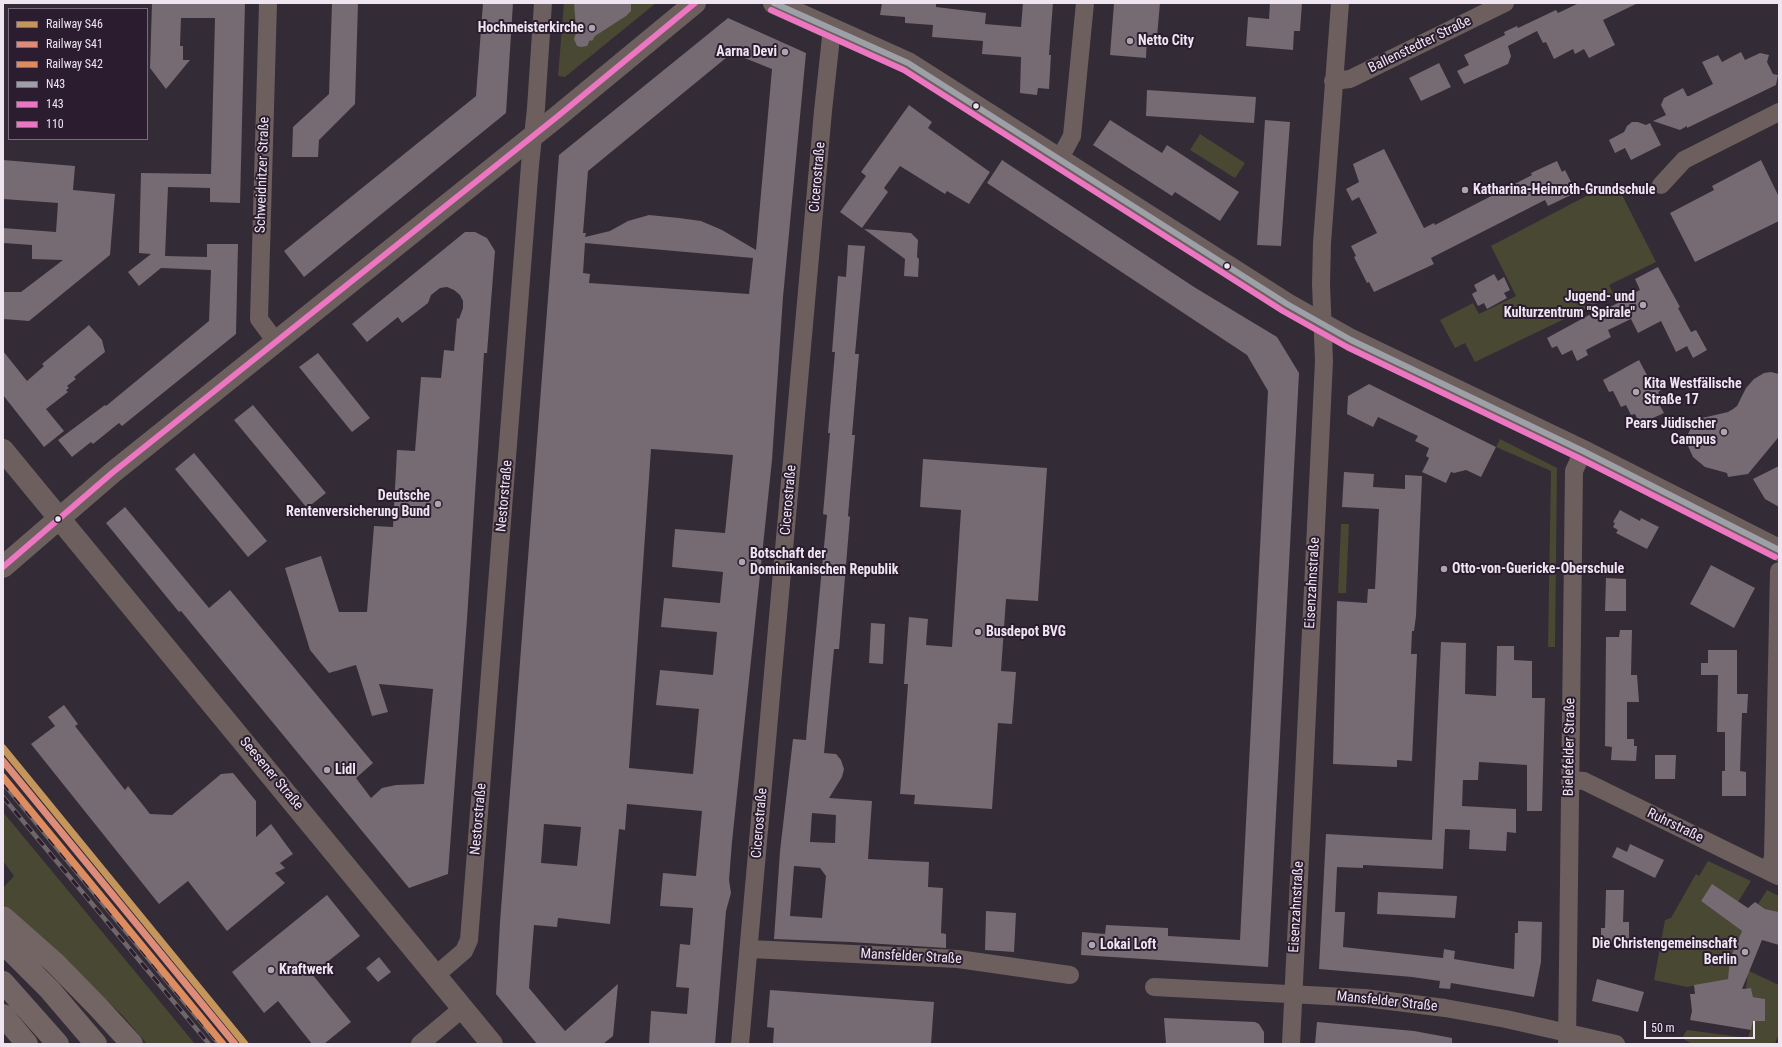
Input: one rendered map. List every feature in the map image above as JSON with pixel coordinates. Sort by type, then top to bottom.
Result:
[{"type":"highway","points":[[3,918],[55,963],[132,1044]]},
{"type":"highway","points":[[3,942],[50,990],[96,1044]]},
{"type":"highway","points":[[3,982],[58,1044]]},
{"type":"highway","points":[[3,1015],[27,1044]]},
{"type":"street","name":"Schweidnitzer Straße","points":[[268,3],[259,319],[276,342]]},
{"type":"street","name":"Nestorstraße","points":[[436,974],[464,951],[469,940],[530,165],[534,135],[543,3]]},
{"type":"street","points":[[3,567],[106,478],[534,135],[695,3]]},
{"type":"street","points":[[774,3],[908,63],[1060,158],[1287,304],[1323,324],[1404,366],[1583,451],[1779,550]]},
{"type":"street","points":[[1060,158],[1072,136],[1085,3]]},
{"type":"street","name":"Eisenzahnstraße","points":[[1291,1044],[1324,368],[1321,284],[1322,242],[1340,3]]},
{"type":"street","name":"Ballenstedter Straße","points":[[1334,81],[1350,79],[1505,3]]},
{"type":"street","name":"Cicerostraße","points":[[740,1044],[750,949],[758,830],[775,665],[823,111],[832,28]]},
{"type":"street","points":[[1661,185],[1684,160],[1779,112]]},
{"type":"street","name":"Seesener Straße","points":[[3,450],[436,974],[492,1044]]},
{"type":"street","name":"Bielefelder Straße","points":[[1567,1038],[1574,471],[1583,451]]},
{"type":"street","points":[[1774,873],[1773,858],[1779,571]]},
{"type":"street","name":"Ruhrstraße","points":[[1570,780],[1584,781],[1774,873]]},
{"type":"street","name":"Mansfelder Straße","points":[[750,949],[960,959],[1070,974]]},
{"type":"street","name":"Mansfelder Straße","points":[[1154,987],[1365,998],[1445,1008],[1567,1038],[1616,1044]]},
{"type":"street","points":[[420,1044],[462,1008]]},
{"type":"green space","points":[[564,3],[656,3],[565,77],[558,76]]},
{"type":"green space","points":[[1200,134],[1245,163],[1235,178],[1190,150]]},
{"type":"green space","points":[[1611,183],[1619,189],[1656,262],[1609,285],[1614,295],[1475,362],[1465,343],[1455,348],[1440,320],[1473,303],[1479,314],[1516,296],[1491,246]]},
{"type":"green space","points":[[1500,439],[1557,468],[1555,647],[1548,647],[1551,471],[1496,447]]},
{"type":"green space","points":[[1341,524],[1349,524],[1346,593],[1338,593]]},
{"type":"green space","points":[[3,812],[195,1044],[147,1044],[122,1015],[3,904],[3,888],[14,876],[3,861]]},
{"type":"green space","points":[[1708,861],[1751,881],[1738,902],[1712,885],[1701,901],[1742,931],[1728,979],[1687,987],[1654,980],[1665,920],[1671,918],[1696,874],[1699,876]]},
{"type":"green space","points":[[1767,890],[1779,896],[1779,912],[1765,909],[1758,904]]},
{"type":"green space","points":[[1749,971],[1779,985],[1779,1033],[1775,1044],[1692,1044],[1682,1038],[1687,1030],[1748,1038],[1753,1021],[1765,1020],[1765,999],[1753,997],[1751,988],[1746,988]]},
{"type":"building","points":[[152,3],[245,3],[240,203],[210,202],[210,188],[168,187],[165,256],[207,257],[207,244],[238,244],[236,334],[122,426],[119,423],[93,444],[91,442],[72,457],[58,440],[105,405],[106,406],[209,321],[211,270],[161,268],[139,286],[128,272],[151,254],[139,253],[141,173],[211,174],[215,18],[181,18],[180,46],[183,46],[183,60],[190,60],[166,89],[150,68]]},
{"type":"building","points":[[332,3],[358,3],[355,104],[319,140],[318,157],[292,157],[293,127],[329,94]]},
{"type":"building","points":[[483,3],[513,3],[506,113],[304,277],[284,251],[476,96]]},
{"type":"building","name":"Hochmeisterkirche","points":[[574,3],[631,3],[631,11],[626,16],[595,36],[592,41],[590,40],[587,46],[581,47],[577,46],[574,39],[576,33],[574,32],[576,28]]},
{"type":"building","points":[[882,3],[936,3],[936,7],[986,13],[985,24],[1021,27],[1023,3],[1053,3],[1049,55],[1051,55],[1049,89],[1038,88],[1037,95],[1020,93],[1021,57],[982,54],[983,41],[932,37],[933,25],[905,23],[905,17],[880,15]]},
{"type":"building","points":[[1114,3],[1160,3],[1157,37],[1147,36],[1146,58],[1110,55]]},
{"type":"building","points":[[1270,3],[1302,3],[1300,31],[1294,31],[1293,50],[1246,46],[1248,17],[1269,19]]},
{"type":"building","points":[[1579,3],[1638,3],[1603,20],[1615,45],[1589,58],[1584,49],[1575,54],[1573,49],[1554,59],[1546,42],[1543,43],[1537,31],[1508,46],[1511,56],[1508,64],[1464,84],[1457,71],[1469,65],[1464,55],[1505,35],[1504,32],[1517,26],[1518,28],[1556,10],[1558,13]]},
{"type":"building","points":[[728,18],[806,53],[783,297],[772,460],[732,842],[729,880],[731,893],[726,911],[715,1044],[649,1044],[651,1011],[687,1014],[689,988],[676,987],[680,944],[690,945],[693,908],[660,906],[663,873],[696,876],[702,811],[627,804],[625,830],[619,829],[610,924],[558,918],[557,927],[534,925],[529,988],[565,1031],[618,984],[613,1036],[603,1044],[537,1044],[496,994],[500,922],[559,155]],"holes":[[[732,53],[772,69],[756,250],[722,230],[701,221],[649,215],[628,221],[610,231],[585,237],[586,233],[583,233],[588,171]],[[585,243],[753,258],[749,294],[589,283],[590,274],[583,273]],[[651,449],[733,455],[725,533],[675,529],[672,567],[723,572],[720,603],[664,598],[661,627],[717,632],[713,675],[660,670],[656,705],[699,709],[693,774],[629,768]],[[544,824],[581,827],[577,866],[541,863]]]},
{"type":"building","points":[[1741,52],[1745,60],[1760,53],[1769,55],[1767,62],[1773,74],[1778,75],[1776,85],[1687,128],[1687,126],[1680,130],[1653,121],[1666,115],[1661,105],[1664,98],[1683,88],[1687,96],[1689,96],[1713,84],[1702,62],[1718,55],[1722,62]]},
{"type":"building","points":[[1439,63],[1451,87],[1421,101],[1409,78]]},
{"type":"building","points":[[1147,90],[1256,97],[1254,123],[1146,116]]},
{"type":"building","points":[[909,105],[932,122],[928,128],[990,172],[969,204],[947,191],[945,194],[900,166],[884,188],[888,192],[862,228],[840,212],[866,176],[861,172]]},
{"type":"building","points":[[1110,120],[1162,153],[1167,145],[1239,192],[1220,221],[1175,192],[1172,196],[1093,145]]},
{"type":"building","points":[[1265,120],[1290,122],[1281,246],[1257,245]]},
{"type":"building","points":[[1632,122],[1638,122],[1646,125],[1650,123],[1661,145],[1631,160],[1625,148],[1615,153],[1609,140],[1624,132],[1627,126]]},
{"type":"building","points":[[1384,149],[1424,228],[1434,223],[1435,225],[1532,175],[1531,173],[1557,161],[1562,172],[1565,170],[1573,186],[1570,187],[1573,194],[1548,206],[1545,200],[1431,258],[1434,264],[1374,292],[1369,282],[1367,283],[1354,257],[1356,256],[1351,246],[1377,233],[1359,197],[1352,201],[1346,189],[1359,182],[1353,164]]},
{"type":"building","points":[[3,160],[75,166],[73,190],[115,194],[110,255],[29,321],[3,319],[3,292],[21,292],[63,260],[32,259],[32,245],[3,243],[3,228],[56,232],[58,203],[3,199]]},
{"type":"building","points":[[1002,160],[1194,287],[1277,337],[1299,373],[1268,967],[1081,955],[1082,932],[1105,934],[1106,925],[1168,928],[1168,936],[1240,940],[1268,391],[1247,355],[987,183]]},
{"type":"building","points":[[1761,160],[1779,197],[1779,221],[1695,262],[1670,213],[1714,190],[1712,186]]},
{"type":"building","points":[[864,229],[911,233],[918,240],[918,277],[904,276],[905,259]]},
{"type":"building","points":[[465,232],[475,232],[487,238],[495,251],[487,353],[484,353],[467,619],[448,874],[409,888],[181,611],[179,612],[106,523],[125,507],[209,608],[230,590],[373,763],[356,778],[371,798],[382,788],[396,785],[424,784],[433,689],[379,684],[388,712],[372,716],[356,665],[329,673],[310,650],[285,568],[321,556],[339,612],[367,612],[374,526],[393,527],[397,450],[415,451],[421,377],[441,378],[444,350],[454,351],[457,318],[459,319],[463,308],[463,301],[460,295],[454,290],[447,287],[440,288],[431,295],[428,303],[402,323],[398,317],[367,342],[352,324]]},
{"type":"building","points":[[848,245],[865,246],[855,354],[859,354],[852,435],[855,435],[848,516],[850,517],[839,649],[834,649],[824,753],[836,754],[841,760],[844,769],[842,777],[829,798],[872,801],[868,859],[929,862],[928,887],[943,888],[941,933],[946,934],[946,948],[774,939],[780,851],[793,739],[806,740],[827,515],[823,514],[830,433],[828,433],[835,352],[832,352],[838,276],[846,277]],"holes":[[[812,813],[836,815],[835,843],[810,842]],[[794,866],[820,868],[826,876],[822,918],[790,916]]]},
{"type":"building","points":[[1658,267],[1680,307],[1678,308],[1691,332],[1696,330],[1707,350],[1693,358],[1687,346],[1676,352],[1661,321],[1638,333],[1631,319],[1608,330],[1611,337],[1586,350],[1588,355],[1577,361],[1572,350],[1562,355],[1557,346],[1552,348],[1547,338],[1591,314],[1592,316],[1622,301],[1621,299],[1640,290],[1635,279]]},
{"type":"building","points":[[1494,274],[1498,281],[1504,277],[1510,290],[1504,293],[1507,298],[1487,309],[1484,303],[1478,306],[1472,294],[1477,291],[1474,285]]},
{"type":"building","points":[[89,325],[102,340],[105,352],[74,377],[76,379],[67,386],[69,388],[66,390],[68,392],[46,409],[64,431],[44,447],[3,395],[3,351],[27,381],[44,366],[42,364]]},
{"type":"building","points":[[318,353],[370,418],[352,432],[299,367]]},
{"type":"building","name":"Kita Westfälische Straße 17","points":[[1639,360],[1649,379],[1654,377],[1661,390],[1658,392],[1663,403],[1659,404],[1664,413],[1640,424],[1635,414],[1631,415],[1626,405],[1621,407],[1613,391],[1609,392],[1603,380]]},
{"type":"building","name":"Pears Jüdischer Campus","points":[[1771,372],[1779,374],[1779,436],[1777,439],[1748,474],[1728,477],[1727,473],[1705,467],[1693,457],[1688,446],[1688,434],[1692,426],[1702,418],[1728,412],[1733,409],[1737,406],[1746,388],[1754,379],[1764,373]]},
{"type":"building","points":[[1369,384],[1496,447],[1481,477],[1466,470],[1454,473],[1451,472],[1446,483],[1422,472],[1429,458],[1426,456],[1429,448],[1415,441],[1418,436],[1378,417],[1373,427],[1347,414],[1348,396]]},
{"type":"building","points":[[253,405],[326,493],[307,508],[234,420]]},
{"type":"building","points":[[194,453],[267,541],[248,557],[175,469]]},
{"type":"building","name":"Busdepot BVG","points":[[923,459],[1047,468],[1038,601],[1006,599],[1001,671],[1016,672],[1012,724],[998,723],[992,809],[914,804],[915,795],[900,794],[908,684],[904,684],[909,617],[928,619],[926,645],[952,647],[961,510],[920,507]]},
{"type":"building","points":[[1779,466],[1779,507],[1765,499],[1753,479]]},
{"type":"building","points":[[1344,472],[1374,474],[1373,487],[1405,489],[1405,475],[1422,476],[1416,616],[1414,631],[1412,631],[1411,654],[1417,654],[1412,761],[1397,760],[1397,767],[1333,764],[1337,601],[1367,603],[1368,589],[1375,589],[1379,509],[1342,507]]},
{"type":"building","points":[[1620,510],[1640,521],[1641,518],[1659,527],[1647,549],[1616,533],[1618,530],[1613,527],[1615,523],[1613,522]]},
{"type":"building","points":[[1711,565],[1755,588],[1734,628],[1690,604]]},
{"type":"building","points":[[1606,578],[1626,579],[1626,611],[1605,611]]},
{"type":"building","points":[[871,623],[885,624],[883,664],[869,663]]},
{"type":"building","points":[[1620,630],[1632,630],[1631,675],[1637,675],[1639,702],[1627,702],[1627,739],[1634,739],[1634,746],[1637,746],[1636,761],[1611,760],[1612,747],[1605,746],[1606,637],[1619,637]]},
{"type":"building","points":[[1441,642],[1466,643],[1465,694],[1496,696],[1497,646],[1514,646],[1514,660],[1532,661],[1532,698],[1545,698],[1542,811],[1527,811],[1527,765],[1479,762],[1478,780],[1463,780],[1462,806],[1516,809],[1516,833],[1507,832],[1506,851],[1469,849],[1470,830],[1445,829],[1443,869],[1363,865],[1363,868],[1337,867],[1335,912],[1345,912],[1343,947],[1443,958],[1444,949],[1455,951],[1454,959],[1514,969],[1515,933],[1518,933],[1518,921],[1542,922],[1541,962],[1534,997],[1451,983],[1450,989],[1439,988],[1440,981],[1412,977],[1319,969],[1326,834],[1432,840]]},
{"type":"building","points":[[1708,650],[1737,650],[1737,694],[1748,694],[1747,713],[1742,713],[1740,771],[1746,772],[1746,796],[1722,796],[1722,771],[1725,771],[1725,732],[1717,732],[1718,675],[1701,675],[1701,663],[1708,663]]},
{"type":"building","points":[[64,705],[78,724],[75,726],[125,790],[128,786],[150,814],[172,815],[221,774],[233,773],[256,801],[256,837],[271,824],[293,854],[280,863],[285,868],[275,873],[285,883],[227,931],[188,881],[159,904],[31,744],[55,726],[48,717]]},
{"type":"building","points":[[1655,755],[1676,755],[1675,779],[1655,779]]},
{"type":"building","points":[[1630,844],[1664,860],[1655,878],[1612,857],[1617,847],[1627,852]]},
{"type":"building","name":"Die Christengemeinschaft Berlin","points":[[1712,884],[1748,908],[1755,902],[1765,909],[1779,912],[1779,945],[1762,940],[1742,989],[1751,988],[1753,997],[1765,999],[1765,1021],[1753,1021],[1751,1030],[1690,1020],[1692,1011],[1690,994],[1695,994],[1694,985],[1728,979],[1730,959],[1742,931],[1701,901]]},
{"type":"building","points":[[1606,890],[1624,890],[1623,922],[1629,922],[1629,940],[1614,940],[1613,943],[1601,943],[1601,928],[1605,928]]},
{"type":"building","points":[[1378,892],[1457,896],[1455,918],[1377,914]]},
{"type":"building","name":"Kraftwerk","points":[[327,895],[360,936],[312,974],[351,1022],[324,1044],[312,1044],[278,1001],[264,1013],[232,972]]},
{"type":"building","points":[[986,911],[1016,913],[1014,952],[985,950]]},
{"type":"building","points":[[379,957],[391,972],[378,982],[366,968]]},
{"type":"building","points":[[1597,979],[1644,992],[1638,1012],[1592,1001]]},
{"type":"building","points":[[770,990],[934,1002],[931,1044],[773,1044],[774,1028],[767,1027]]},
{"type":"building","points":[[1164,1018],[1255,1022],[1259,1024],[1264,1032],[1264,1044],[1166,1044]]},
{"type":"building","points":[[1317,1022],[1414,1031],[1452,1038],[1452,1044],[1315,1044]]},
{"type":"railway","points":[[3,783],[219,1044]]},
{"type":"railway","points":[[3,797],[209,1044]]},
{"type":"rail line","name":"S46","points":[[3,748],[245,1044]]},
{"type":"rail line","name":"S41","points":[[3,761],[235,1044]]},
{"type":"rail line","name":"S42","points":[[3,777],[223,1044]]},
{"type":"transit line","name":"110","points":[[3,567],[112,473],[558,116],[695,3]]},
{"type":"transit line","name":"N43","points":[[774,3],[908,63],[1287,304],[1351,340],[1583,451],[1779,550]]},
{"type":"transit line","name":"143","points":[[771,10],[904,70],[1283,311],[1347,347],[1579,458],[1775,557]]},
{"type":"place","name":"Hochmeisterkirche","points":[[592,28]]},
{"type":"place","name":"Netto City","points":[[1130,41]]},
{"type":"place","name":"Aarna Devi","points":[[785,52]]},
{"type":"place","name":"Katharina-Heinroth-Grundschule","points":[[1465,190]]},
{"type":"place","name":"Jugend- und Kulturzentrum \"Spirale\"","points":[[1643,305]]},
{"type":"place","name":"Kita Westfälische Straße 17","points":[[1636,392]]},
{"type":"place","name":"Pears Jüdischer Campus","points":[[1724,432]]},
{"type":"place","name":"Deutsche Rentenversicherung Bund","points":[[438,504]]},
{"type":"place","name":"Botschaft der Dominikanischen Republik","points":[[742,562]]},
{"type":"place","name":"Otto-von-Guericke-Oberschule","points":[[1444,569]]},
{"type":"place","name":"Busdepot BVG","points":[[978,632]]},
{"type":"place","name":"Lidl","points":[[327,770]]},
{"type":"place","name":"Lokai Loft","points":[[1092,945]]},
{"type":"place","name":"Die Christengemeinschaft Berlin","points":[[1745,952]]},
{"type":"place","name":"Kraftwerk","points":[[271,970]]}]
